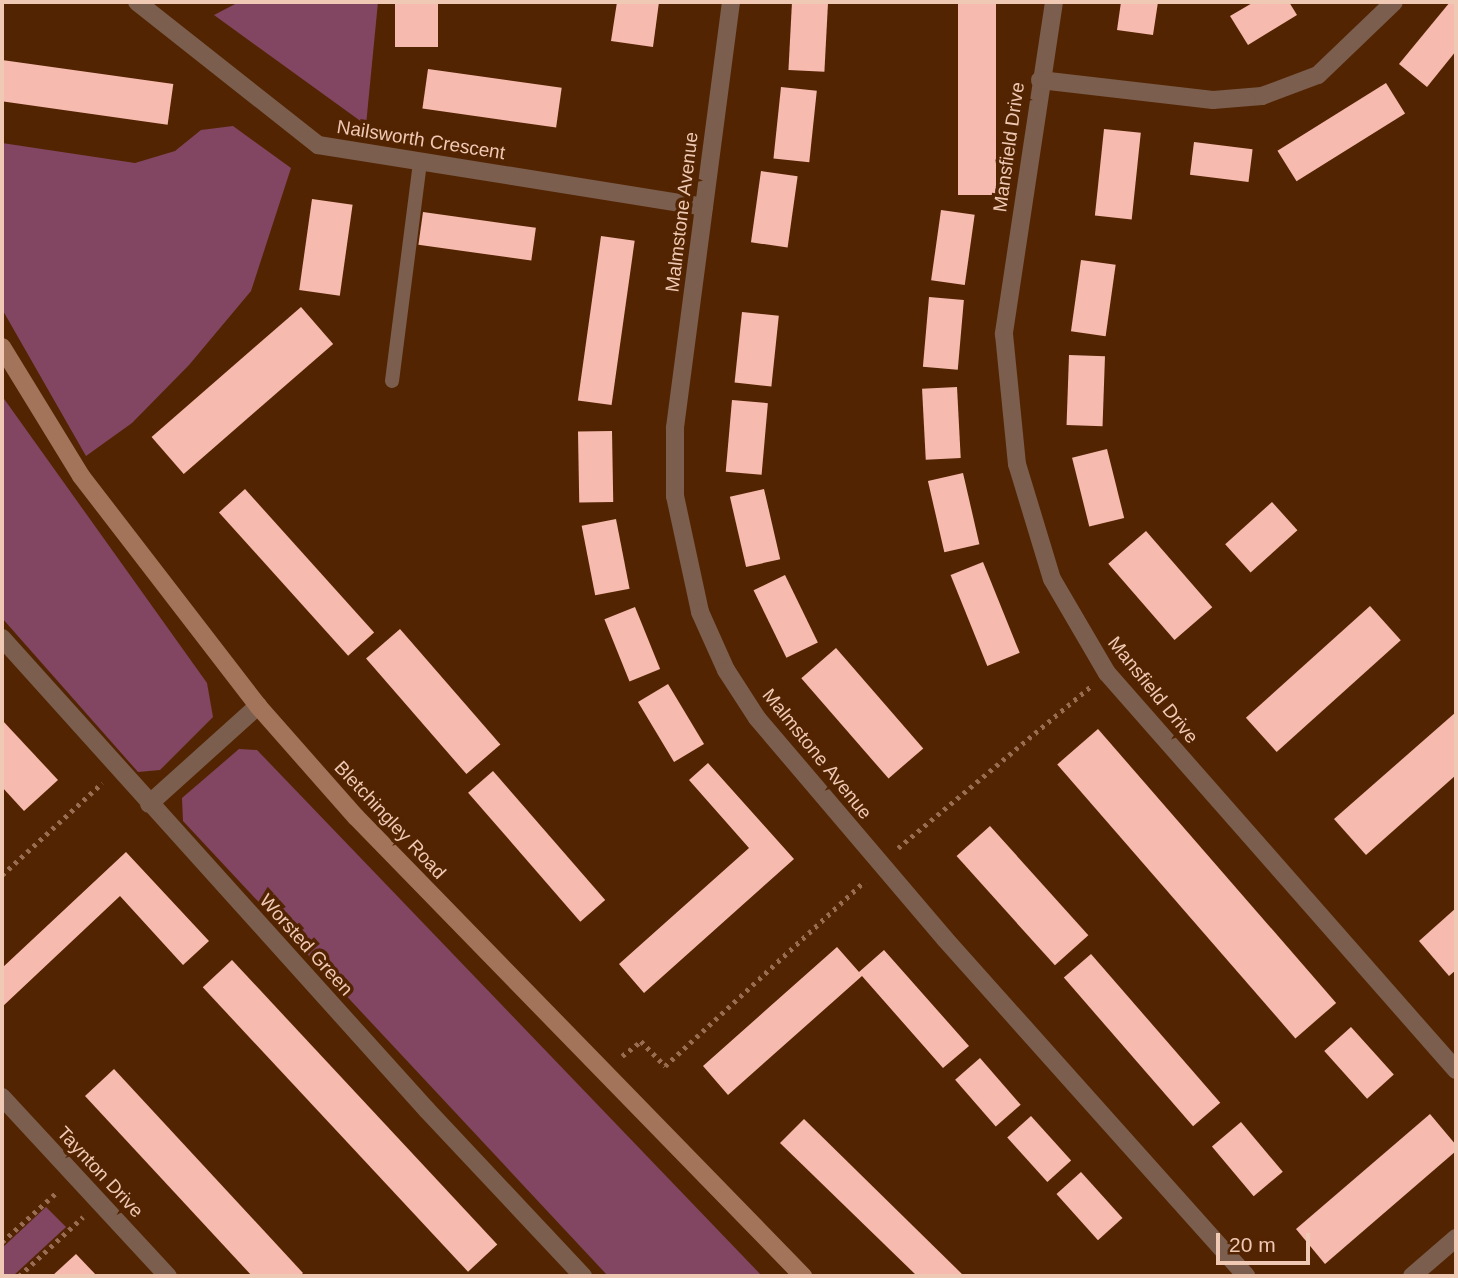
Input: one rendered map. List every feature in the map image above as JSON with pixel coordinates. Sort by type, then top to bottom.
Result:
[{"type":"street","name":"Nailsworth Crescent","points":[[136,2],[318,145],[704,207]]},
{"type":"street","name":"Malmstone Avenue","points":[[731,2],[675,428],[675,496],[685,559],[700,612],[726,670],[757,718],[882,864],[1246,1276]]},
{"type":"street","name":"Mansfield Drive","points":[[1054,2],[1040,80],[1004,334],[1017,464],[1052,579],[1107,673],[1456,1070]]},
{"type":"street","points":[[1040,80],[1182,97],[1262,96],[1318,75],[1394,2]]},
{"type":"street","name":"Bletchingley Road","points":[[2,347],[81,477],[258,705],[356,817],[803,1276]]},
{"type":"street","name":"Worsted Green","points":[[2,638],[117,769],[583,1276]]},
{"type":"street","points":[[149,804],[258,705]]},
{"type":"street","name":"Taynton Drive","points":[[2,1097],[168,1276]]},
{"type":"street","points":[[1412,1276],[1456,1238]]},
{"type":"lane","points":[[392,381],[420,161]]},
{"type":"path","points":[[611,1064],[641,1041],[665,1066],[882,864],[1107,673]]},
{"type":"path","points":[[2,875],[117,769]]},
{"type":"path","points":[[2,1242],[74,1175]]},
{"type":"path","points":[[19,1276],[99,1202]]},
{"type":"shaded area","points":[[239,2],[378,2],[366,125],[214,15]]},
{"type":"shaded area","points":[[233,126],[291,168],[251,291],[189,365],[132,423],[86,456],[2,309],[2,143],[135,163],[175,151],[201,130]]},
{"type":"shaded area","points":[[2,396],[207,683],[213,717],[160,770],[138,772],[2,618]]},
{"type":"shaded area","points":[[239,749],[257,750],[762,1276],[608,1276],[183,821],[182,798]]},
{"type":"shaded area","points":[[46,1207],[66,1227],[13,1276],[2,1276],[2,1248]]},
{"type":"building","points":[[395,2],[438,2],[438,47],[395,47]]},
{"type":"building","points":[[617,2],[659,2],[653,47],[611,41]]},
{"type":"building","points":[[792,2],[828,4],[824,72],[788,70]]},
{"type":"building","points":[[958,2],[996,2],[996,195],[958,195]]},
{"type":"building","points":[[1121,2],[1158,2],[1153,35],[1117,30]]},
{"type":"building","points":[[1254,2],[1289,2],[1297,15],[1248,45],[1230,16]]},
{"type":"building","points":[[1450,2],[1456,2],[1456,51],[1427,87],[1399,64]]},
{"type":"building","points":[[2,60],[173,84],[168,125],[2,101]]},
{"type":"building","points":[[428,69],[562,88],[556,127],[422,109]]},
{"type":"building","points":[[1386,83],[1405,114],[1297,181],[1277,151]]},
{"type":"building","points":[[781,87],[817,91],[809,162],[773,159]]},
{"type":"building","points":[[1104,129],[1141,133],[1132,219],[1095,216]]},
{"type":"building","points":[[1194,142],[1253,149],[1249,182],[1190,175]]},
{"type":"building","points":[[761,171],[798,176],[788,247],[751,242]]},
{"type":"building","points":[[312,199],[353,205],[340,296],[299,290]]},
{"type":"building","points":[[941,210],[975,215],[965,285],[931,280]]},
{"type":"building","points":[[423,212],[536,228],[531,261],[418,245]]},
{"type":"building","points":[[601,236],[635,241],[612,405],[578,400]]},
{"type":"building","points":[[1081,260],[1116,265],[1106,336],[1071,331]]},
{"type":"building","points":[[929,297],[964,300],[958,370],[923,367]]},
{"type":"building","points":[[301,307],[333,344],[184,474],[152,437]]},
{"type":"building","points":[[742,312],[779,316],[771,386],[735,383]]},
{"type":"building","points":[[1069,355],[1105,356],[1103,426],[1067,425]]},
{"type":"building","points":[[957,387],[961,458],[926,460],[922,389]]},
{"type":"building","points":[[732,400],[768,403],[762,475],[726,472]]},
{"type":"building","points":[[612,431],[613,502],[579,503],[578,432]]},
{"type":"building","points":[[1107,449],[1124,518],[1089,527],[1072,458]]},
{"type":"building","points":[[963,473],[979,544],[944,552],[928,481]]},
{"type":"building","points":[[245,489],[374,632],[348,656],[219,512]]},
{"type":"building","points":[[764,489],[780,559],[746,567],[730,497]]},
{"type":"building","points":[[1272,502],[1297,530],[1251,572],[1225,544]]},
{"type":"building","points":[[616,519],[630,589],[595,595],[582,526]]},
{"type":"building","points":[[1146,531],[1212,607],[1175,640],[1108,564]]},
{"type":"building","points":[[983,562],[1020,653],[987,666],[951,575]]},
{"type":"building","points":[[785,575],[818,642],[786,658],[754,590]]},
{"type":"building","points":[[1370,606],[1401,640],[1277,752],[1246,718]]},
{"type":"building","points":[[635,607],[660,669],[630,681],[604,619]]},
{"type":"building","points":[[400,629],[500,744],[466,774],[366,659]]},
{"type":"building","points":[[836,648],[923,748],[889,779],[801,678]]},
{"type":"building","points":[[668,684],[704,744],[674,762],[638,702]]},
{"type":"building","points":[[1456,712],[1456,775],[1366,855],[1334,819]]},
{"type":"building","points":[[2,720],[58,780],[24,811],[2,787]]},
{"type":"building","points":[[1098,729],[1336,1003],[1295,1038],[1057,764]]},
{"type":"building","points":[[708,763],[794,859],[644,993],[619,964],[749,848],[689,780]]},
{"type":"building","points":[[493,771],[605,900],[580,922],[468,793]]},
{"type":"building","points":[[990,826],[1088,935],[1055,965],[957,856]]},
{"type":"building","points":[[126,852],[209,941],[183,965],[120,896],[2,1007],[2,968]]},
{"type":"building","points":[[1456,908],[1456,970],[1449,976],[1419,941]]},
{"type":"building","points":[[837,947],[859,972],[884,950],[969,1046],[943,1068],[862,976],[728,1095],[703,1066]]},
{"type":"building","points":[[1091,954],[1220,1103],[1193,1126],[1064,978]]},
{"type":"building","points":[[232,960],[497,1244],[468,1272],[203,987]]},
{"type":"building","points":[[1351,1027],[1394,1075],[1367,1099],[1324,1051]]},
{"type":"building","points":[[980,1058],[1021,1105],[996,1126],[955,1080]]},
{"type":"building","points":[[114,1069],[303,1273],[300,1276],[252,1276],[85,1096]]},
{"type":"building","points":[[1430,1114],[1456,1145],[1456,1151],[1325,1264],[1296,1229]]},
{"type":"building","points":[[1031,1116],[1071,1161],[1047,1182],[1007,1137]]},
{"type":"building","points":[[804,1119],[964,1276],[917,1276],[780,1143]]},
{"type":"building","points":[[1241,1122],[1283,1172],[1254,1196],[1212,1146]]},
{"type":"building","points":[[1081,1172],[1122,1218],[1098,1240],[1056,1194]]},
{"type":"building","points":[[76,1254],[97,1276],[52,1276]]}]
